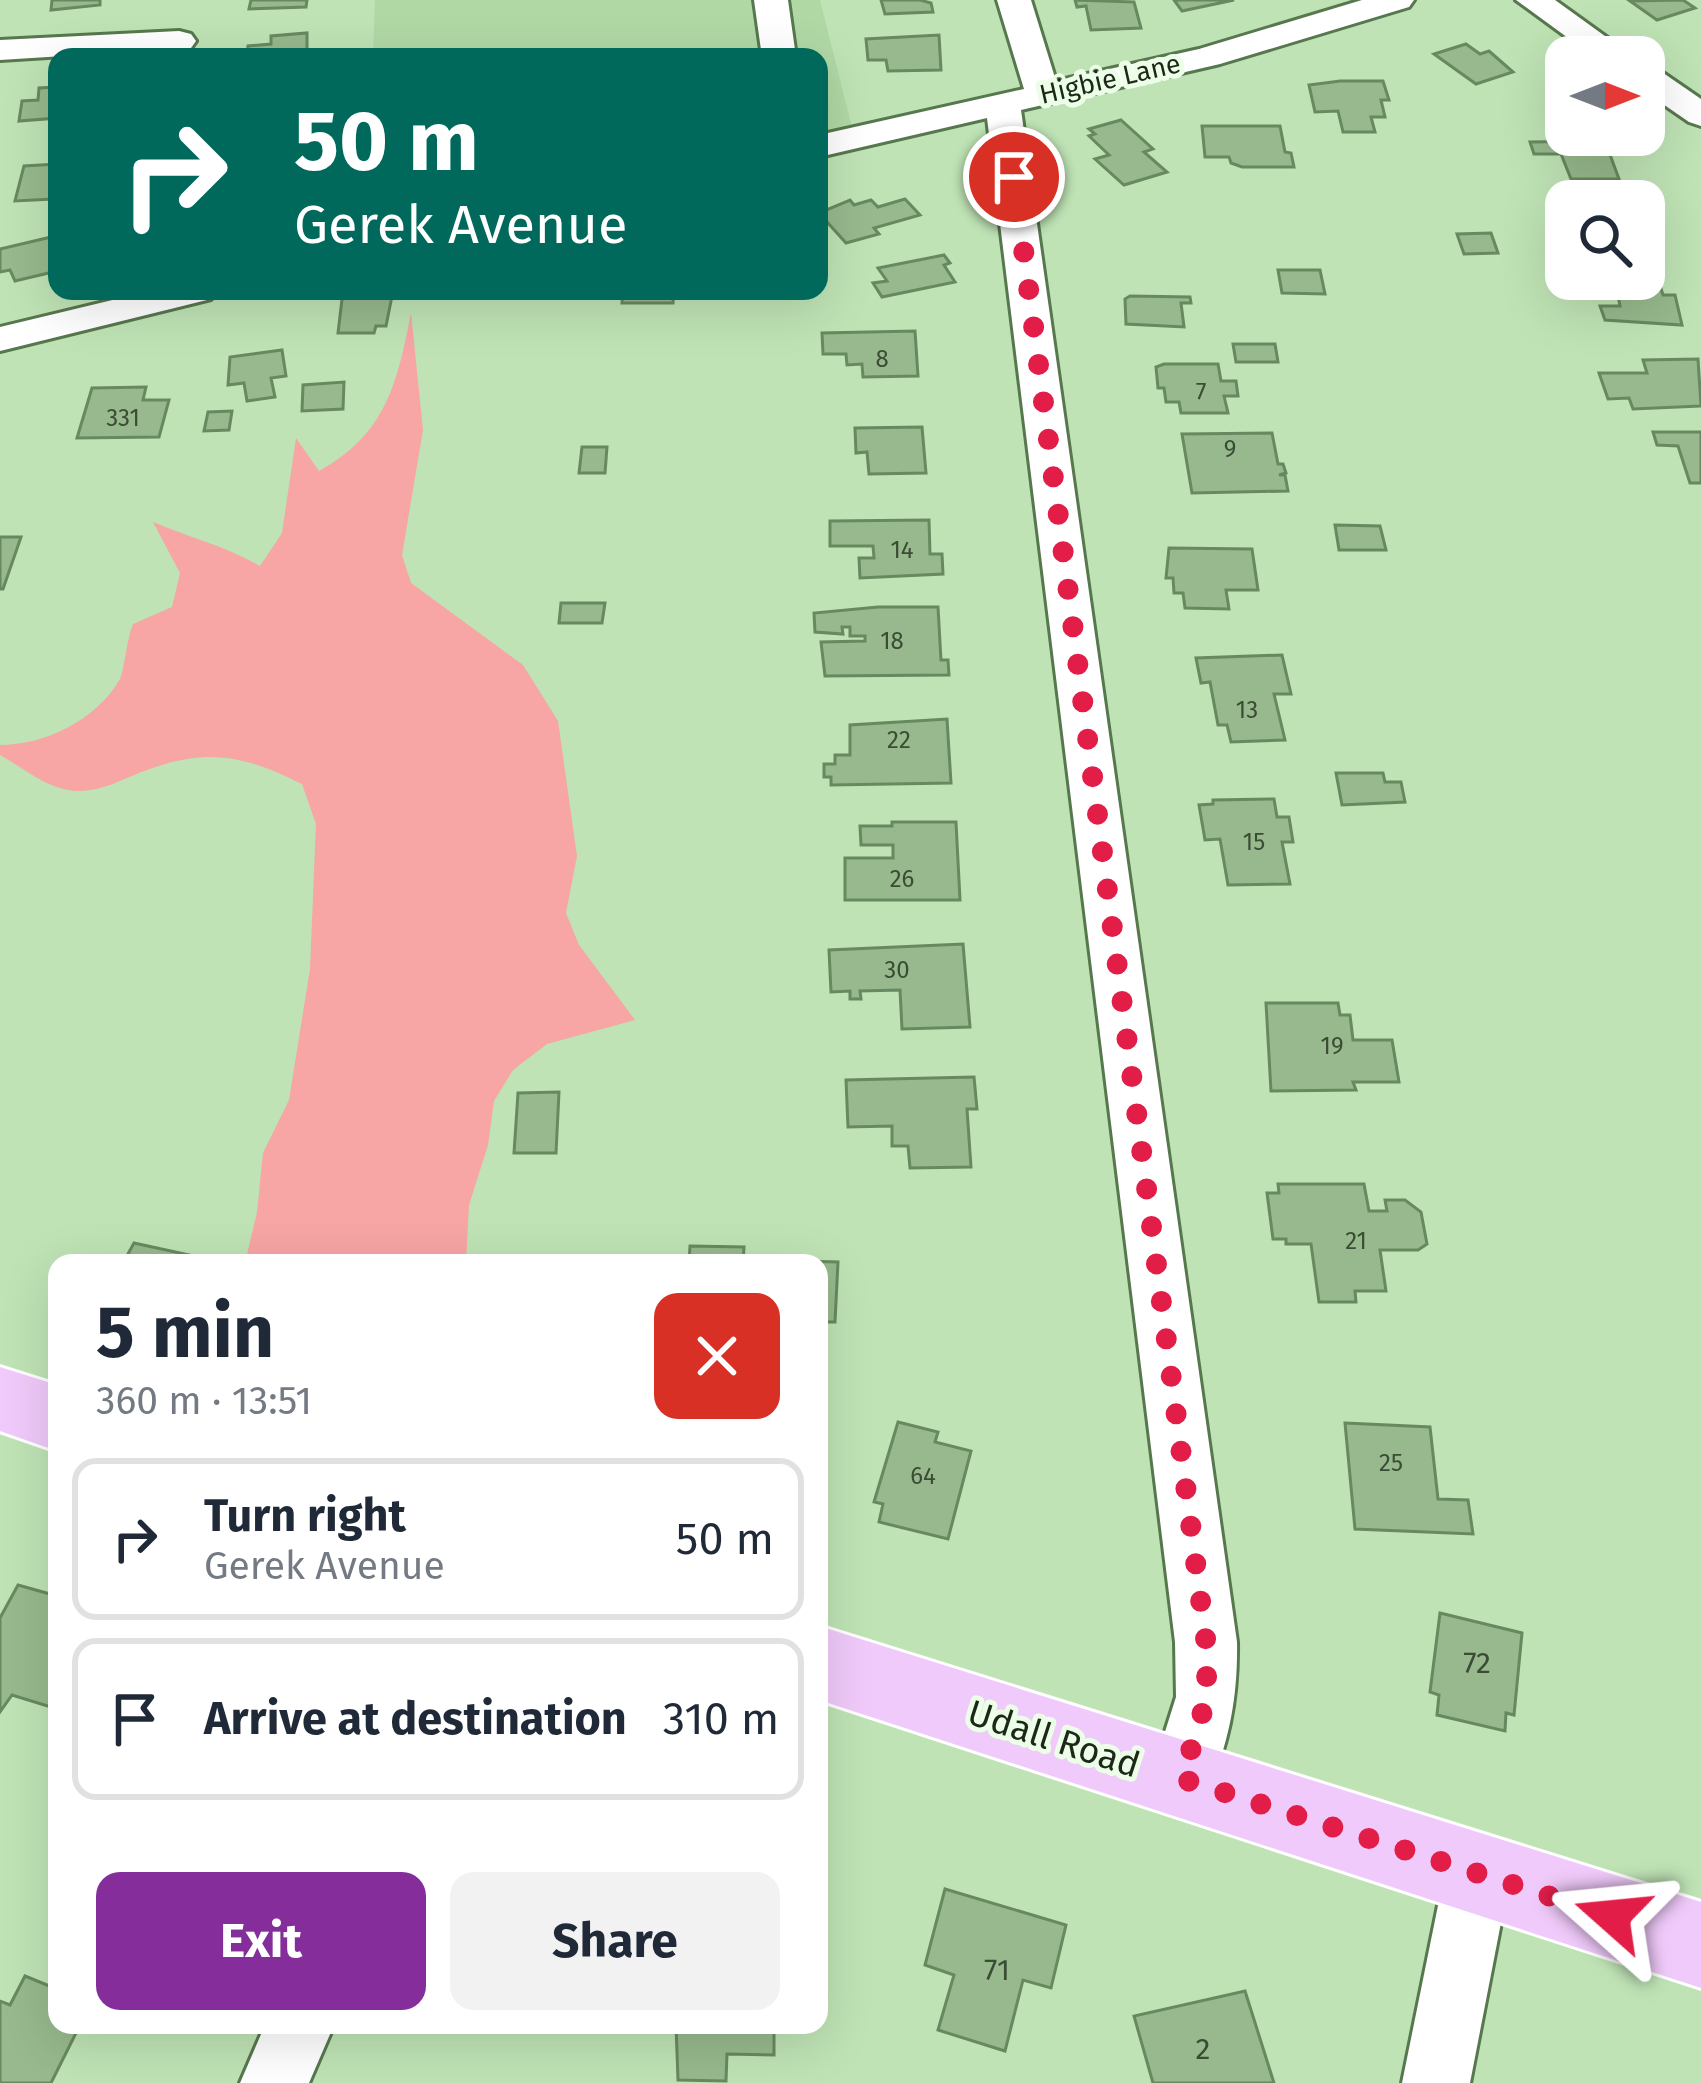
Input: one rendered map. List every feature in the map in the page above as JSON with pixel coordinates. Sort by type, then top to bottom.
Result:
[{"type":"main road","points":[[0,1399],[48,1415]]},
{"type":"main road","name":"Udall Road","points":[[828,1666],[1701,1945]]},
{"type":"street","points":[[179,48],[182,0]]},
{"type":"street","points":[[771,0],[778,48]]},
{"type":"street","points":[[1014,0],[1206,1642],[1207,1697],[1182,1779]]},
{"type":"street","name":"Higbie Lane","points":[[828,144],[1226,52],[1337,8],[1397,0]]},
{"type":"street","points":[[1532,0],[1586,36]]},
{"type":"street","points":[[0,50],[48,50]]},
{"type":"street","points":[[1665,90],[1701,115]]},
{"type":"street","points":[[0,339],[150,300]]},
{"type":"street","points":[[1436,2083],[1478,1871]]},
{"type":"street","points":[[274,2083],[296,2034]]},
{"type":"shaded area","points":[[375,0],[820,0],[853,132],[828,138],[828,48],[373,48]]},
{"type":"shaded area","points":[[411,313],[423,430],[402,555],[411,583],[523,665],[558,721],[577,856],[566,913],[579,945],[635,1020],[547,1044],[513,1070],[494,1101],[488,1145],[469,1205],[466,1254],[247,1254],[263,1153],[289,1100],[310,969],[316,824],[302,784],[241,760],[203,757],[76,791],[27,772],[0,755],[0,745],[51,735],[98,707],[120,679],[133,624],[172,607],[180,573],[153,522],[260,566],[282,533],[296,438],[319,471],[342,456],[374,423],[400,362]]},
{"type":"building","points":[[52,0],[100,0],[100,5],[51,10]]},
{"type":"building","points":[[251,0],[307,0],[306,7],[249,9]]},
{"type":"building","points":[[881,0],[920,0],[931,3],[933,12],[885,14]]},
{"type":"building","points":[[1075,0],[1134,2],[1141,28],[1091,30],[1086,6],[1077,7]]},
{"type":"building","points":[[1174,0],[1234,0],[1182,11]]},
{"type":"building","points":[[1683,0],[1695,8],[1657,20],[1630,1]]},
{"type":"building","points":[[307,33],[307,48],[248,48],[271,44],[271,36]]},
{"type":"building","points":[[939,35],[941,70],[888,71],[886,60],[868,60],[866,39]]},
{"type":"building","points":[[1466,44],[1480,54],[1489,51],[1513,72],[1476,84],[1434,54]]},
{"type":"building","points":[[1383,81],[1389,100],[1381,100],[1385,117],[1371,117],[1375,132],[1343,132],[1338,111],[1315,112],[1309,85]]},
{"type":"building","points":[[39,88],[48,88],[48,119],[19,121],[22,101],[38,100]]},
{"type":"building","points":[[1121,120],[1153,149],[1144,152],[1167,172],[1124,185],[1095,159],[1109,155],[1089,136],[1095,134],[1089,129]]},
{"type":"building","points":[[1202,126],[1280,126],[1285,152],[1291,153],[1294,167],[1242,167],[1229,157],[1205,157]]},
{"type":"building","points":[[1530,142],[1545,142],[1545,154],[1534,154]]},
{"type":"building","points":[[1562,156],[1610,156],[1619,179],[1571,179]]},
{"type":"building","points":[[48,165],[48,199],[15,201],[24,166]]},
{"type":"building","points":[[905,199],[920,215],[874,228],[879,234],[846,243],[828,223],[828,209],[850,200],[854,205],[871,200],[878,207]]},
{"type":"building","points":[[1491,233],[1498,253],[1464,254],[1457,234]]},
{"type":"building","points":[[48,238],[48,273],[15,281],[10,270],[0,272],[0,249]]},
{"type":"building","points":[[944,255],[950,263],[944,265],[955,282],[882,297],[873,283],[887,281],[878,268]]},
{"type":"building","points":[[1278,270],[1320,270],[1325,294],[1282,293]]},
{"type":"building","points":[[1665,295],[1675,295],[1682,325],[1605,320],[1600,306],[1620,306],[1619,300],[1665,300]]},
{"type":"building","points":[[1190,297],[1191,303],[1181,303],[1184,327],[1126,324],[1125,299]]},
{"type":"building","points":[[342,300],[391,300],[386,326],[376,326],[374,333],[338,333]]},
{"type":"building","points":[[622,300],[673,300],[673,303]]},
{"type":"building","points":[[915,331],[918,376],[863,377],[862,364],[847,365],[846,354],[823,354],[822,333]]},
{"type":"building","points":[[1233,344],[1275,344],[1278,362],[1236,362]]},
{"type":"building","points":[[282,350],[286,376],[271,378],[275,397],[247,401],[244,383],[228,385],[230,357]]},
{"type":"building","points":[[1698,359],[1701,406],[1633,409],[1629,398],[1608,399],[1599,373],[1647,373],[1643,360]]},
{"type":"building","points":[[1218,364],[1221,381],[1236,381],[1238,396],[1224,396],[1228,413],[1181,413],[1179,402],[1166,402],[1164,388],[1158,388],[1156,367]]},
{"type":"building","points":[[344,382],[343,409],[302,411],[303,385]]},
{"type":"building","points":[[146,387],[143,400],[169,400],[159,437],[77,438],[92,388]]},
{"type":"building","points":[[232,411],[229,430],[204,431],[208,412]]},
{"type":"building","points":[[922,427],[926,473],[869,474],[867,452],[856,453],[855,428]]},
{"type":"building","points":[[1653,432],[1701,432],[1701,483],[1690,483],[1678,446],[1657,445]]},
{"type":"building","points":[[1272,433],[1278,464],[1283,464],[1286,473],[1279,475],[1285,475],[1288,491],[1192,493],[1182,434]]},
{"type":"building","points":[[582,447],[607,447],[605,473],[579,473]]},
{"type":"building","points":[[929,520],[930,554],[942,554],[943,574],[860,578],[859,558],[874,558],[873,546],[830,546],[830,521]]},
{"type":"building","points":[[1335,525],[1380,526],[1386,550],[1339,550]]},
{"type":"building","points":[[0,537],[21,537],[3,589],[0,589]]},
{"type":"building","points":[[1169,548],[1252,549],[1258,590],[1226,590],[1229,609],[1185,608],[1183,593],[1174,593],[1173,578],[1166,578]]},
{"type":"building","points":[[561,603],[605,603],[602,623],[559,623]]},
{"type":"building","points":[[938,607],[941,660],[948,660],[949,675],[825,676],[821,642],[865,641],[865,636],[850,636],[850,627],[842,627],[843,634],[815,632],[814,613]]},
{"type":"building","points":[[1282,655],[1291,694],[1274,694],[1285,740],[1231,742],[1227,725],[1218,725],[1210,682],[1201,683],[1196,658]]},
{"type":"building","points":[[947,719],[951,783],[831,785],[831,777],[824,777],[824,764],[835,764],[835,755],[850,755],[850,725]]},
{"type":"building","points":[[1336,773],[1383,773],[1385,782],[1401,782],[1405,802],[1342,805]]},
{"type":"building","points":[[1274,799],[1277,817],[1289,817],[1293,842],[1282,842],[1290,884],[1228,885],[1220,839],[1205,840],[1199,805],[1213,804],[1213,800]]},
{"type":"building","points":[[892,822],[956,822],[960,900],[845,900],[845,858],[893,858],[893,845],[861,845],[860,826],[892,826]]},
{"type":"building","points":[[963,944],[970,1027],[902,1029],[900,990],[860,991],[861,999],[850,999],[850,991],[831,992],[829,950]]},
{"type":"building","points":[[1266,1003],[1338,1003],[1340,1015],[1350,1015],[1353,1040],[1392,1040],[1399,1082],[1353,1082],[1356,1090],[1271,1091]]},
{"type":"building","points":[[974,1077],[977,1109],[967,1109],[971,1167],[910,1168],[908,1146],[892,1146],[892,1126],[848,1127],[846,1080]]},
{"type":"building","points":[[559,1092],[556,1153],[514,1153],[518,1093]]},
{"type":"building","points":[[1278,1184],[1364,1184],[1369,1211],[1387,1211],[1385,1200],[1405,1200],[1421,1212],[1427,1244],[1418,1250],[1380,1250],[1386,1291],[1355,1291],[1356,1302],[1319,1302],[1311,1244],[1273,1239],[1267,1193],[1279,1193]]},
{"type":"building","points":[[134,1243],[185,1254],[128,1254]]},
{"type":"building","points":[[690,1246],[744,1247],[744,1254],[690,1254]]},
{"type":"building","points":[[828,1262],[838,1262],[835,1322],[828,1322]]},
{"type":"building","points":[[898,1422],[938,1432],[935,1442],[971,1451],[948,1539],[879,1522],[883,1504],[874,1502]]},
{"type":"building","points":[[1345,1423],[1430,1427],[1438,1499],[1468,1500],[1473,1534],[1355,1529]]},
{"type":"building","points":[[18,1585],[48,1593],[48,1706],[12,1695],[0,1712],[0,1618]]},
{"type":"building","points":[[1440,1613],[1522,1633],[1514,1715],[1506,1713],[1505,1731],[1437,1715],[1439,1695],[1430,1692]]},
{"type":"building","points":[[945,1889],[1066,1925],[1051,1988],[1023,1980],[1005,2051],[938,2030],[954,1975],[925,1965]]},
{"type":"building","points":[[25,1976],[48,1985],[48,2034],[76,2034],[51,2083],[0,2083],[0,2001],[10,2005]]},
{"type":"building","points":[[1245,1991],[1274,2083],[1153,2083],[1134,2016]]},
{"type":"building","points":[[676,2034],[774,2034],[774,2055],[727,2054],[726,2081],[678,2080]]},
{"type":"route","points":[[1014,177],[1206,1642],[1207,1697],[1182,1779],[1612,1916]]}]
